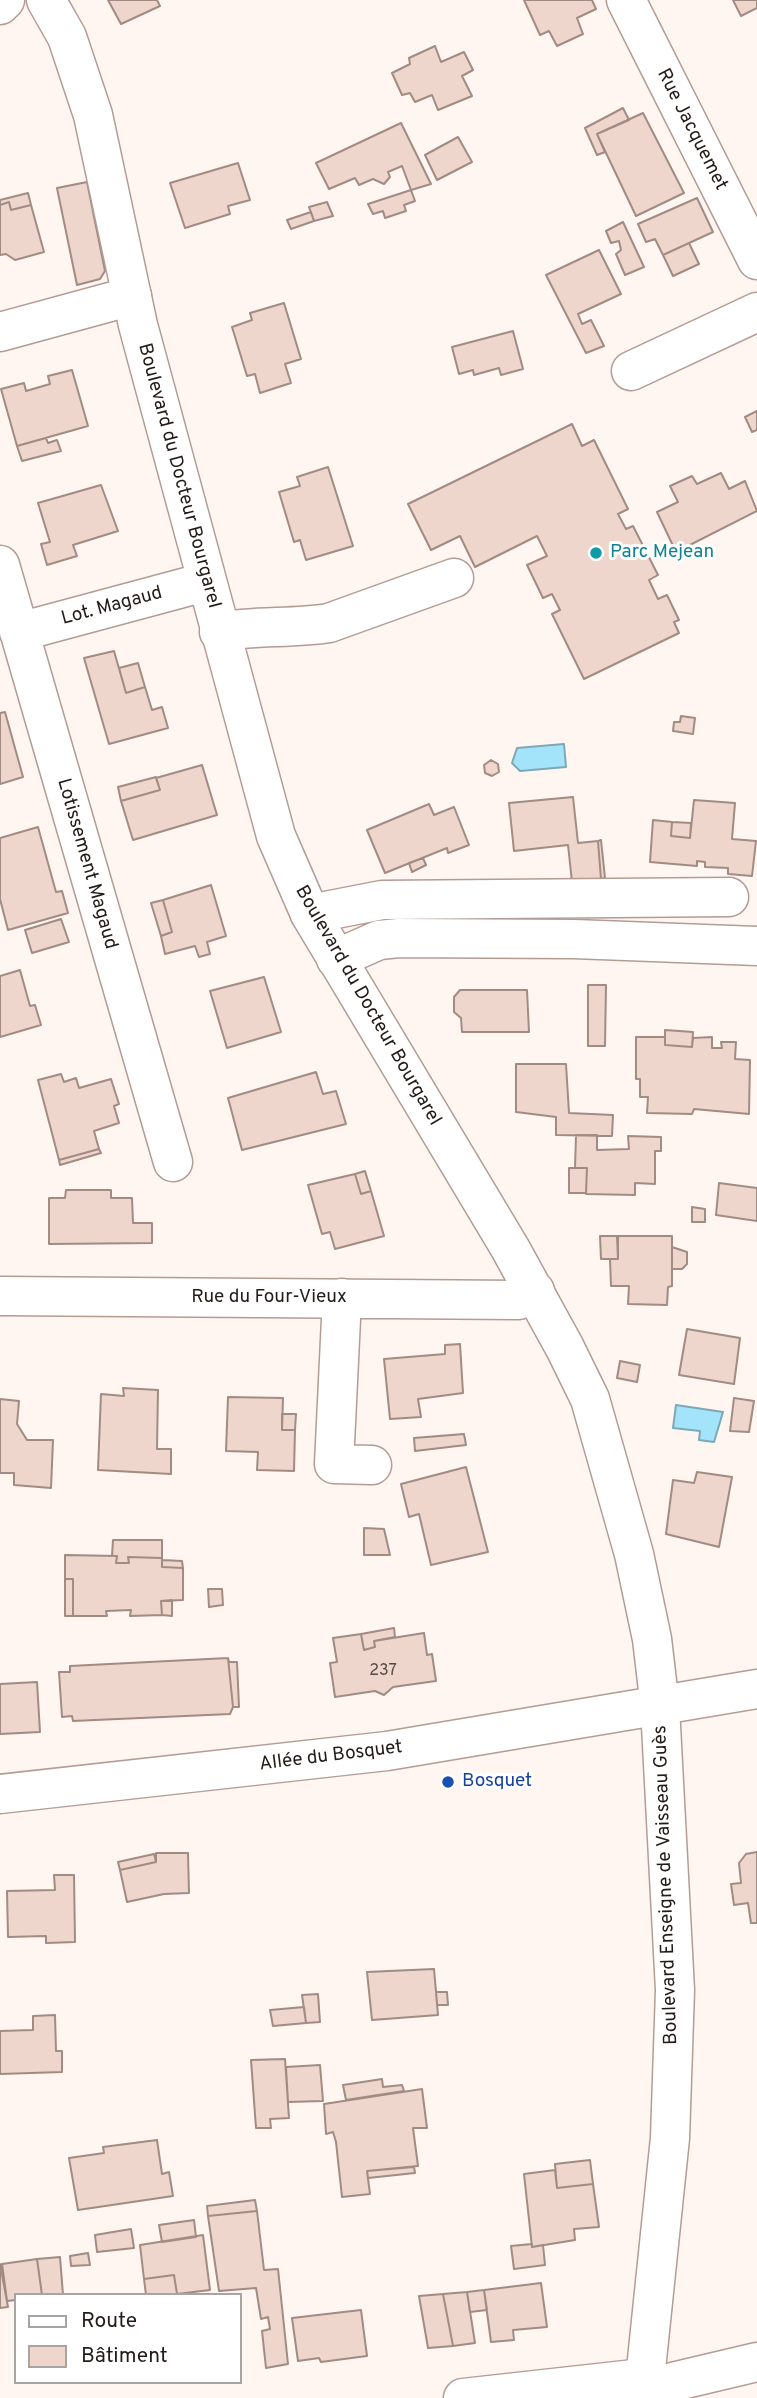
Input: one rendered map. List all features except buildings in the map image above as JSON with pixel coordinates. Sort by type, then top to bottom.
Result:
[{"type":"main road","points":[[0,5],[5,0]]},
{"type":"main road","name":"Boulevard du Docteur Bourgarel","points":[[46,0],[67,37],[89,103],[132,296],[268,815],[310,914],[535,1291],[590,1399],[637,1566],[652,1639],[660,1707]]},
{"type":"main road","name":"Rue Jacquemet","points":[[626,0],[757,260]]},
{"type":"main road","points":[[0,332],[132,296]]},
{"type":"main road","points":[[631,371],[757,312]]},
{"type":"main road","name":"Lotissement Magaud","points":[[0,565],[173,1163]]},
{"type":"main road","points":[[219,632],[261,625],[308,626],[329,623],[454,578]]},
{"type":"main road","name":"Lot. Magaud","points":[[19,632],[205,582]]},
{"type":"main road","points":[[310,914],[382,900],[729,897]]},
{"type":"main road","points":[[336,958],[379,940],[399,938],[574,939],[757,946]]},
{"type":"main road","name":"Rue du Four-Vieux","points":[[0,1296],[519,1300],[535,1291]]},
{"type":"main road","points":[[342,1298],[334,1464],[372,1465]]},
{"type":"main road","name":"Allée du Bosquet","points":[[0,1794],[387,1751],[757,1689]]},
{"type":"main road","name":"Boulevard Enseigne de Vaisseau Guès","points":[[643,2388],[665,2191],[674,2078],[675,1990],[660,1707]]},
{"type":"main road","points":[[463,2398],[643,2388],[757,2362]]},
{"type":"water","points":[[564,744],[566,767],[520,771],[512,763],[517,748]]},
{"type":"water","points":[[676,1405],[723,1412],[714,1442],[699,1440],[700,1431],[673,1428]]},
{"type":"place","name":"Parc Mejean","points":[[596,553]]},
{"type":"place","name":"Bosquet","points":[[448,1782]]}]
